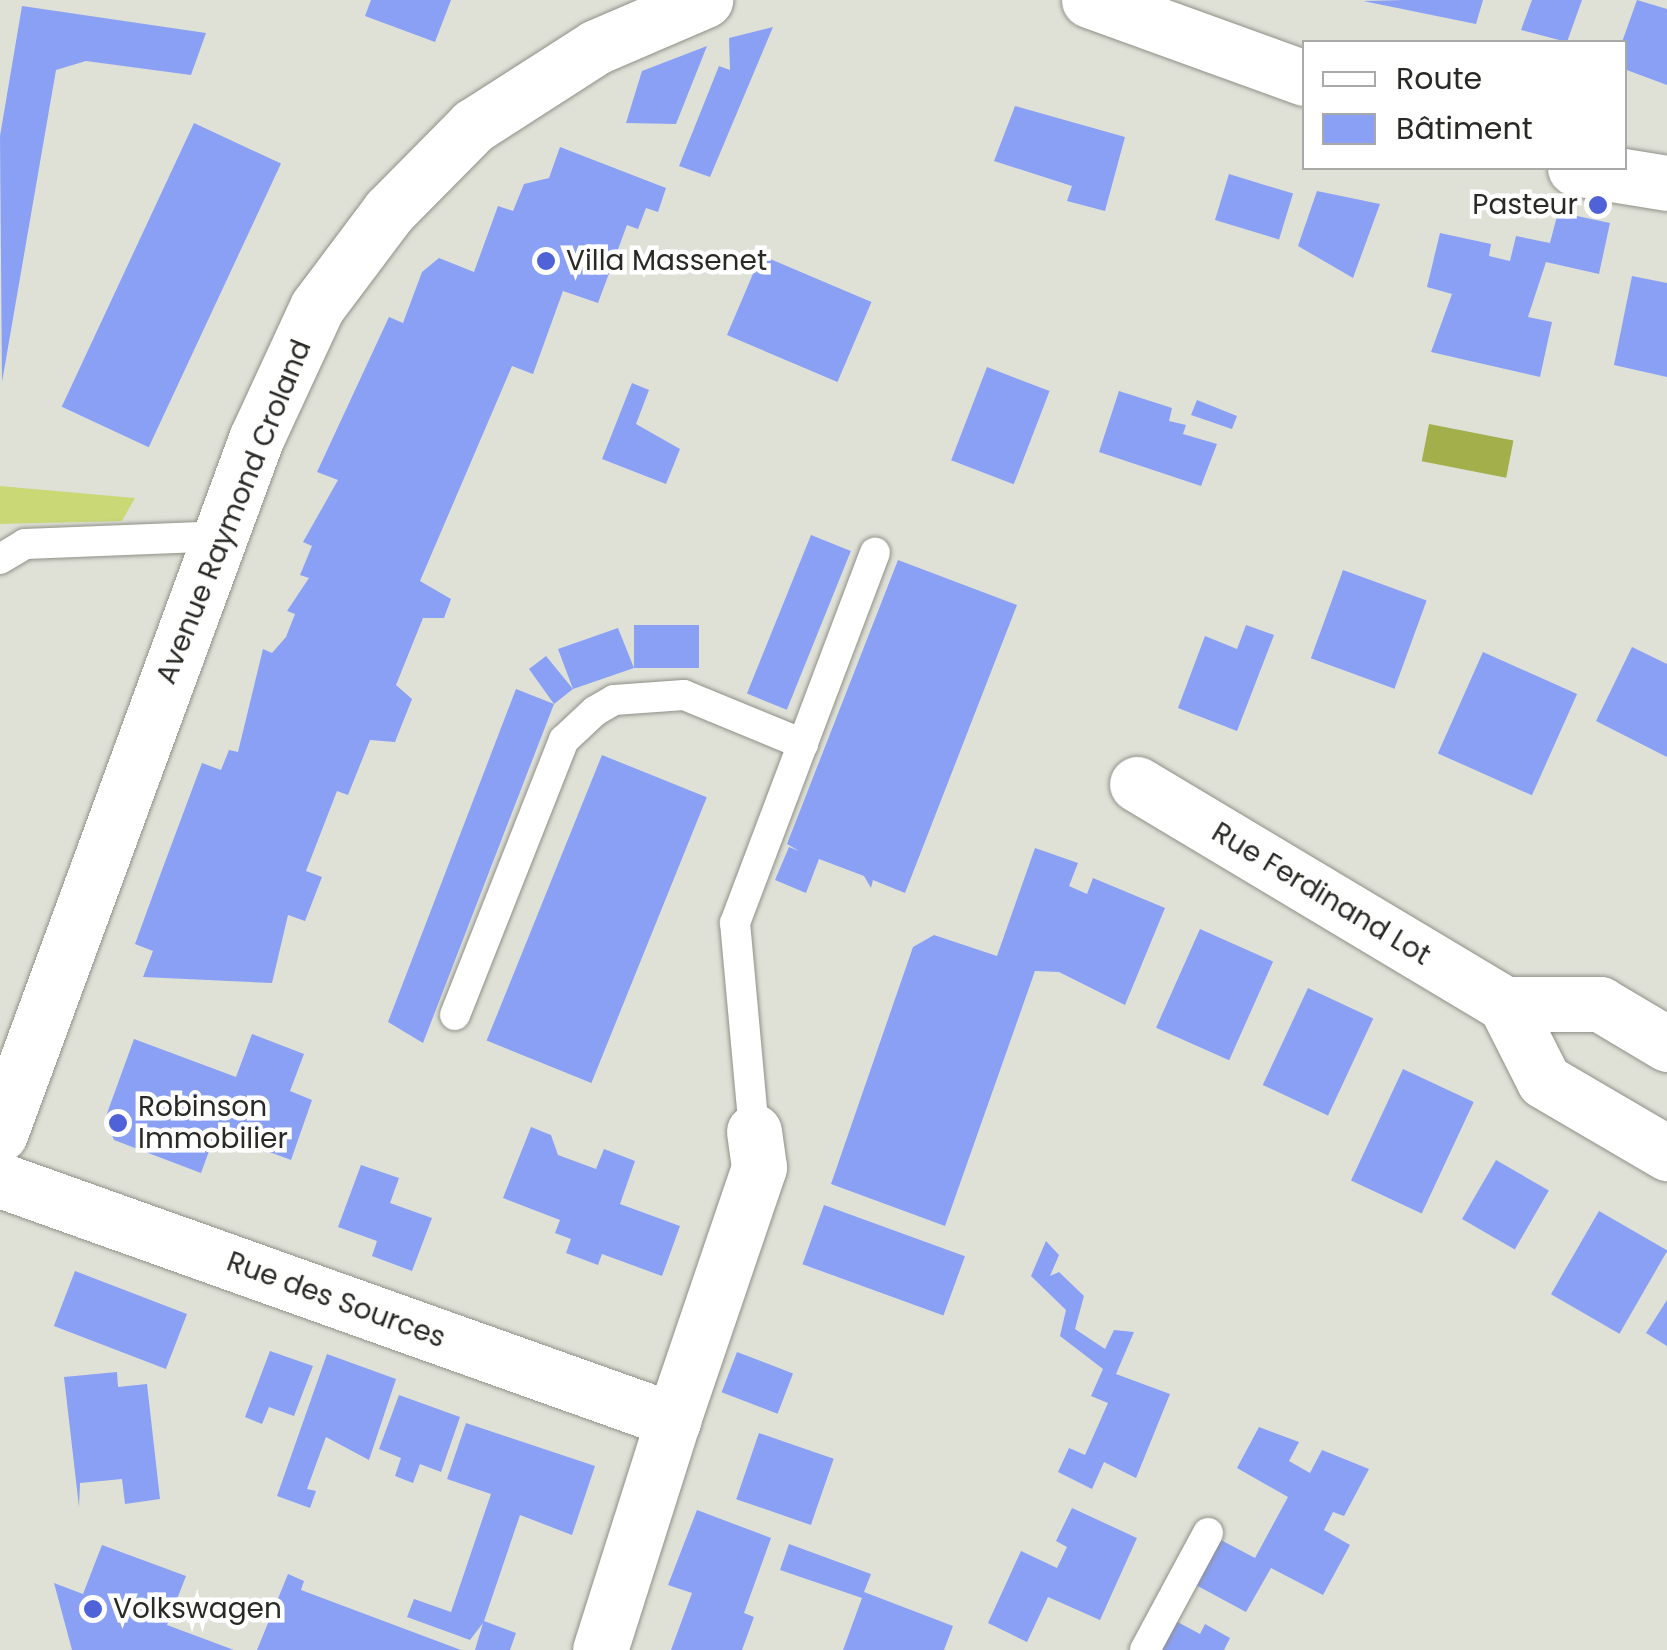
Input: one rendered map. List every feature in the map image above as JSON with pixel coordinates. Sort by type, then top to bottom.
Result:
[{"type":"street","name":"Avenue Raymond Croland","points":[[0,1134],[220,536],[317,307],[390,211],[474,126],[596,48],[705,0]]},
{"type":"street","points":[[1089,0],[1302,77]]},
{"type":"street","points":[[1587,170],[1667,183]]},
{"type":"street","name":"Rue Ferdinand Lot","points":[[1137,784],[1505,1004]]},
{"type":"street","points":[[1667,1044],[1600,1004],[1505,1004],[1544,1081],[1667,1152]]},
{"type":"street","points":[[600,1650],[673,1420],[760,1167],[754,1131]]},
{"type":"street","name":"Rue des Sources","points":[[0,1180],[673,1420]]},
{"type":"lane","points":[[0,559],[25,544],[220,536]]},
{"type":"lane","points":[[754,1131],[736,923],[875,553]]},
{"type":"lane","points":[[455,1015],[564,740],[594,711],[614,700],[684,695],[803,744]]},
{"type":"lane","points":[[1145,1650],[1208,1533]]},
{"type":"shaded area","points":[[1429,424],[1513,440],[1506,478],[1422,461]]},
{"type":"shaded area","points":[[0,486],[135,498],[122,521],[0,524]]},
{"type":"building","points":[[371,0],[451,0],[435,42],[365,16]]},
{"type":"building","points":[[1483,0],[1476,24],[1363,1]]},
{"type":"building","points":[[1532,0],[1582,0],[1568,40],[1521,30]]},
{"type":"building","points":[[1637,0],[1667,9],[1667,85],[1627,70],[1627,40],[1623,40]]},
{"type":"building","points":[[22,6],[206,33],[191,75],[86,61],[56,70],[2,382],[0,136]]},
{"type":"building","points":[[773,27],[710,177],[679,166],[719,66],[730,70],[729,38]]},
{"type":"building","points":[[707,46],[676,124],[626,123],[642,71]]},
{"type":"building","points":[[1015,106],[1125,137],[1105,211],[1067,201],[1072,186],[994,161]]},
{"type":"building","points":[[194,123],[281,164],[149,447],[62,407]]},
{"type":"building","points":[[560,147],[666,188],[658,212],[646,208],[638,229],[627,225],[598,303],[563,291],[533,374],[512,366],[420,581],[451,599],[444,618],[423,618],[396,685],[412,699],[395,742],[370,740],[348,795],[337,791],[306,871],[322,877],[305,921],[288,915],[272,983],[143,977],[153,951],[135,944],[162,870],[202,763],[221,770],[229,750],[238,752],[263,649],[272,653],[286,637],[295,614],[287,611],[309,578],[300,575],[312,546],[303,542],[338,480],[317,472],[389,317],[403,323],[422,272],[439,258],[474,272],[498,206],[513,211],[524,184],[549,178]]},
{"type":"building","points":[[1229,174],[1293,194],[1279,239],[1215,220]]},
{"type":"building","points":[[1317,191],[1380,204],[1353,278],[1298,246]]},
{"type":"building","points":[[1558,212],[1610,223],[1599,274],[1546,262],[1528,317],[1552,322],[1540,377],[1431,352],[1452,294],[1427,287],[1440,233],[1491,244],[1489,256],[1510,261],[1516,236],[1550,243]]},
{"type":"building","points":[[761,255],[871,302],[837,382],[727,335]]},
{"type":"building","points":[[1632,276],[1667,283],[1667,377],[1614,365]]},
{"type":"building","points":[[987,367],[1050,391],[1014,484],[951,460]]},
{"type":"building","points":[[632,383],[649,390],[636,424],[680,449],[666,484],[602,459]]},
{"type":"building","points":[[1119,391],[1172,408],[1169,421],[1186,425],[1183,434],[1217,444],[1201,486],[1099,452]]},
{"type":"building","points":[[1197,400],[1237,416],[1232,429],[1191,415]]},
{"type":"building","points":[[811,535],[851,551],[787,710],[747,694]]},
{"type":"building","points":[[898,560],[1017,605],[905,893],[873,880],[871,888],[864,876],[819,859],[806,893],[775,880],[789,847],[799,851],[787,844]]},
{"type":"building","points":[[1343,570],[1427,600],[1394,689],[1311,658]]},
{"type":"building","points":[[634,625],[699,625],[699,668],[634,668]]},
{"type":"building","points":[[1246,625],[1274,635],[1237,731],[1178,708],[1205,636],[1237,649]]},
{"type":"building","points":[[618,628],[634,668],[573,689],[558,649]]},
{"type":"building","points":[[1632,647],[1667,664],[1667,757],[1596,721]]},
{"type":"building","points":[[1483,652],[1577,694],[1532,795],[1438,753]]},
{"type":"building","points":[[546,656],[573,689],[554,704],[529,669]]},
{"type":"building","points":[[516,689],[554,704],[423,1043],[388,1022]]},
{"type":"building","points":[[602,755],[707,797],[591,1083],[487,1041]]},
{"type":"building","points":[[1035,848],[1078,863],[1069,886],[1087,894],[1093,878],[1165,908],[1125,1005],[1059,972],[1035,971],[945,1226],[831,1184],[913,947],[934,935],[997,956]]},
{"type":"building","points":[[1200,929],[1273,962],[1229,1060],[1156,1028]]},
{"type":"building","points":[[1308,988],[1373,1018],[1328,1115],[1263,1085]]},
{"type":"building","points":[[252,1034],[304,1054],[290,1091],[312,1100],[291,1160],[216,1132],[201,1173],[114,1140],[105,1119],[134,1039],[236,1077]]},
{"type":"building","points":[[1403,1069],[1474,1102],[1422,1213],[1351,1180]]},
{"type":"building","points":[[531,1127],[551,1135],[558,1155],[596,1169],[604,1149],[635,1161],[620,1204],[680,1226],[662,1276],[602,1254],[598,1265],[566,1253],[571,1239],[555,1233],[560,1220],[503,1198]]},
{"type":"building","points":[[1496,1160],[1549,1190],[1515,1249],[1462,1219]]},
{"type":"building","points":[[361,1165],[399,1178],[390,1203],[432,1218],[412,1271],[372,1256],[377,1241],[338,1227]]},
{"type":"building","points":[[824,1205],[965,1256],[943,1316],[802,1264]]},
{"type":"building","points":[[1599,1211],[1667,1250],[1619,1334],[1551,1294]]},
{"type":"building","points":[[1046,1241],[1059,1255],[1050,1276],[1059,1272],[1084,1296],[1075,1329],[1105,1349],[1114,1330],[1134,1332],[1116,1374],[1170,1394],[1136,1478],[1104,1462],[1092,1489],[1058,1472],[1069,1448],[1085,1455],[1108,1403],[1091,1396],[1103,1369],[1060,1336],[1066,1310],[1031,1276]]},
{"type":"building","points":[[75,1271],[187,1314],[166,1369],[54,1326]]},
{"type":"building","points":[[1667,1300],[1667,1346],[1646,1333]]},
{"type":"building","points":[[270,1351],[313,1366],[294,1416],[269,1407],[262,1424],[245,1417]]},
{"type":"building","points":[[737,1352],[793,1374],[778,1414],[722,1392]]},
{"type":"building","points":[[327,1354],[396,1379],[369,1460],[326,1437],[307,1489],[316,1491],[310,1508],[277,1496]]},
{"type":"building","points":[[117,1372],[118,1387],[147,1384],[160,1499],[125,1504],[122,1479],[80,1483],[79,1507],[64,1377]]},
{"type":"building","points":[[399,1395],[460,1417],[441,1472],[420,1464],[413,1483],[395,1476],[401,1458],[379,1449]]},
{"type":"building","points":[[466,1423],[595,1466],[572,1535],[520,1515],[484,1621],[516,1633],[510,1650],[475,1650],[483,1623],[470,1640],[407,1617],[414,1599],[451,1612],[491,1494],[447,1479]]},
{"type":"building","points":[[1259,1427],[1299,1442],[1289,1461],[1310,1473],[1322,1450],[1369,1469],[1344,1516],[1333,1512],[1324,1530],[1350,1545],[1323,1595],[1271,1568],[1246,1612],[1194,1584],[1219,1539],[1255,1558],[1288,1497],[1237,1468]]},
{"type":"building","points":[[759,1433],[834,1459],[811,1525],[736,1499]]},
{"type":"building","points":[[1072,1508],[1137,1538],[1100,1620],[1048,1597],[1027,1642],[988,1623],[1021,1551],[1057,1568],[1067,1547],[1056,1541]]},
{"type":"building","points":[[697,1510],[771,1538],[744,1613],[754,1617],[742,1650],[671,1650],[692,1593],[668,1585]]},
{"type":"building","points":[[789,1544],[871,1574],[864,1592],[953,1626],[944,1650],[843,1650],[862,1598],[780,1570]]},
{"type":"building","points":[[102,1545],[186,1576],[167,1625],[234,1650],[72,1650],[54,1583],[83,1594]]},
{"type":"building","points":[[288,1574],[304,1581],[301,1590],[461,1650],[257,1650]]},
{"type":"building","points":[[1174,1620],[1200,1634],[1205,1624],[1230,1638],[1224,1650],[1158,1650]]},
{"type":"place","name":"Pasteur","points":[[1598,205]]},
{"type":"place","name":"Villa Massenet","points":[[546,261]]},
{"type":"place","name":"Robinson Immobilier","points":[[118,1123]]},
{"type":"place","name":"Volkswagen","points":[[93,1609]]}]
